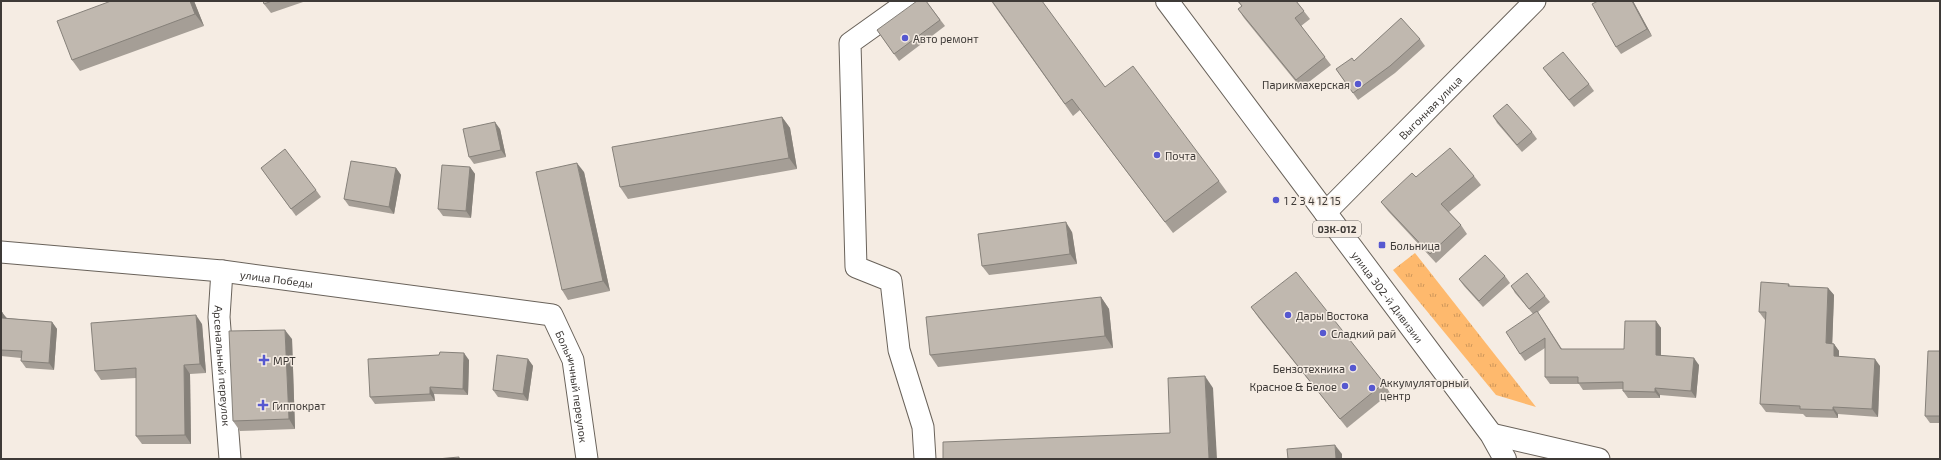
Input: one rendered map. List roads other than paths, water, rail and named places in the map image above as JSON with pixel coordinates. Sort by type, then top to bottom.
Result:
[{"type":"main road","name":"улица 302-й Дивизии","points":[[1168,1],[1325,213],[1492,434],[1505,459]]},
{"type":"street","points":[[909,1],[850,42],[856,267],[891,281],[899,350],[923,427],[925,459]]},
{"type":"street","name":"Выгонная улица","points":[[1325,213],[1535,1]]},
{"type":"street","name":"улица Победы","points":[[1,252],[222,272],[552,315]]},
{"type":"street","name":"Арсенальный переулок","points":[[222,272],[220,317],[230,459]]},
{"type":"street","name":"Больничный переулок","points":[[552,315],[573,360],[587,459]]},
{"type":"street","points":[[1492,434],[1599,459]]},
{"type":"place","name":"Авто ремонт","points":[[905,38]]},
{"type":"place","name":"Парикмахерская","points":[[1358,84]]},
{"type":"place","name":"Почта","points":[[1157,155]]},
{"type":"place","name":"1 2 3 4 12 15","points":[[1276,200]]},
{"type":"place","name":"Больница","points":[[1382,245]]},
{"type":"place","name":"Дары Востока","points":[[1288,315]]},
{"type":"place","name":"Сладкий рай","points":[[1323,333]]},
{"type":"place","name":"МРТ","points":[[264,360]]},
{"type":"place","name":"Бензотехника","points":[[1353,368]]},
{"type":"place","name":"Красное & Белое","points":[[1345,386]]},
{"type":"place","name":"Аккумуляторный центр","points":[[1372,388]]},
{"type":"place","name":"Гиппократ","points":[[263,405]]}]
